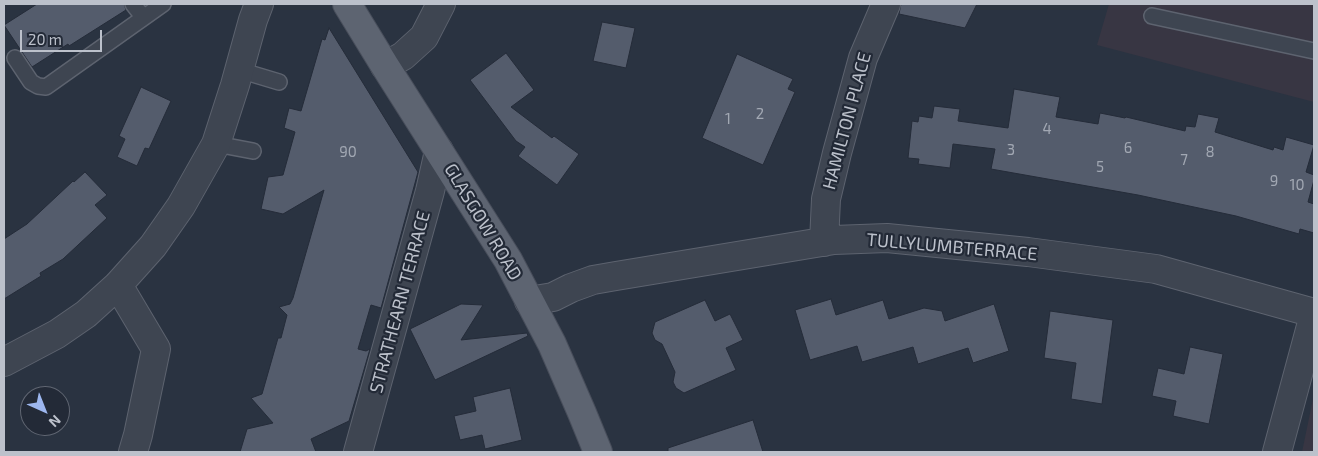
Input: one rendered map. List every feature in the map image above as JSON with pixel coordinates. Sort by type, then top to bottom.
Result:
[{"type":"main road","name":"GLASGOW ROAD","points":[[347,4],[508,260],[552,344],[598,452]]},
{"type":"street","points":[[4,362],[57,334],[86,314],[118,285],[153,246],[181,206],[216,144],[259,4]]},
{"type":"street","points":[[385,66],[403,56],[424,38],[441,4]]},
{"type":"street","name":"HAMILTON PLACE","points":[[824,242],[826,199],[837,153],[863,58],[886,4]]},
{"type":"street","name":"STRATHEARN TERRACE","points":[[358,452],[430,191],[439,150]]},
{"type":"street","name":"TULLYLUMBTERRACE","points":[[529,301],[553,297],[571,288],[600,279],[834,240],[887,238],[1028,252],[1156,269],[1314,314]]},
{"type":"street","points":[[118,285],[156,349],[133,452]]},
{"type":"street","points":[[1277,452],[1314,314]]},
{"type":"lane","points":[[134,4],[143,18]]},
{"type":"lane","points":[[15,58],[31,82],[38,86],[46,87],[164,4]]},
{"type":"lane","points":[[1152,16],[1314,51]]},
{"type":"lane","points":[[239,70],[279,82]]},
{"type":"lane","points":[[216,144],[253,151]]},
{"type":"shaded area","points":[[1109,4],[1314,4],[1314,102],[1097,45]]},
{"type":"shaded area","points":[[1314,394],[1314,452],[1302,452]]},
{"type":"building","points":[[37,4],[124,4],[126,10],[32,67],[4,25]]},
{"type":"building","points":[[901,4],[977,4],[965,28],[899,14]]},
{"type":"building","points":[[602,22],[635,28],[626,68],[593,61]]},
{"type":"building","points":[[329,28],[418,172],[381,308],[371,305],[358,349],[366,351],[370,349],[349,421],[311,439],[316,452],[240,452],[247,429],[273,423],[251,398],[262,394],[278,338],[281,338],[287,315],[279,307],[290,304],[293,298],[324,190],[283,214],[261,209],[268,177],[283,175],[295,132],[284,128],[289,108],[301,111],[322,39],[325,40]]},
{"type":"building","points":[[506,53],[534,90],[511,107],[552,138],[554,136],[579,154],[557,185],[518,156],[525,147],[516,141],[470,80]]},
{"type":"building","points":[[737,54],[793,79],[788,89],[795,92],[763,165],[702,138]]},
{"type":"building","points":[[141,87],[171,101],[149,149],[145,148],[137,166],[117,157],[125,139],[119,136]]},
{"type":"building","points":[[1014,89],[1060,97],[1056,117],[1098,124],[1100,113],[1185,131],[1186,126],[1195,127],[1198,114],[1219,118],[1215,132],[1273,150],[1274,147],[1283,150],[1286,137],[1314,145],[1306,172],[1314,175],[1308,202],[1314,204],[1314,233],[1300,229],[1299,234],[1236,216],[1138,195],[991,169],[995,149],[953,144],[950,168],[918,164],[919,159],[908,158],[912,121],[918,122],[919,116],[932,118],[934,106],[960,109],[958,121],[1008,128]]},
{"type":"building","points":[[85,172],[107,195],[95,205],[107,218],[63,259],[40,273],[41,276],[4,299],[4,239],[27,224]]},
{"type":"building","points":[[831,299],[836,315],[883,300],[889,319],[924,308],[942,311],[945,321],[994,304],[1009,351],[973,363],[968,348],[918,364],[913,347],[862,362],[857,346],[810,360],[795,310]]},
{"type":"building","points":[[705,300],[715,321],[730,314],[743,340],[726,348],[736,370],[684,393],[676,388],[673,382],[675,372],[662,344],[655,340],[652,333],[655,322]]},
{"type":"building","points":[[461,304],[483,305],[461,340],[527,333],[528,336],[435,380],[410,329]]},
{"type":"building","points":[[1050,311],[1113,320],[1102,404],[1071,399],[1076,363],[1044,358]]},
{"type":"building","points":[[1190,347],[1223,354],[1209,424],[1173,416],[1176,401],[1152,396],[1158,368],[1184,374]]},
{"type":"building","points":[[510,388],[522,440],[485,449],[482,435],[460,440],[454,416],[476,411],[473,397]]},
{"type":"building","points":[[753,420],[763,452],[668,452],[668,448]]}]
